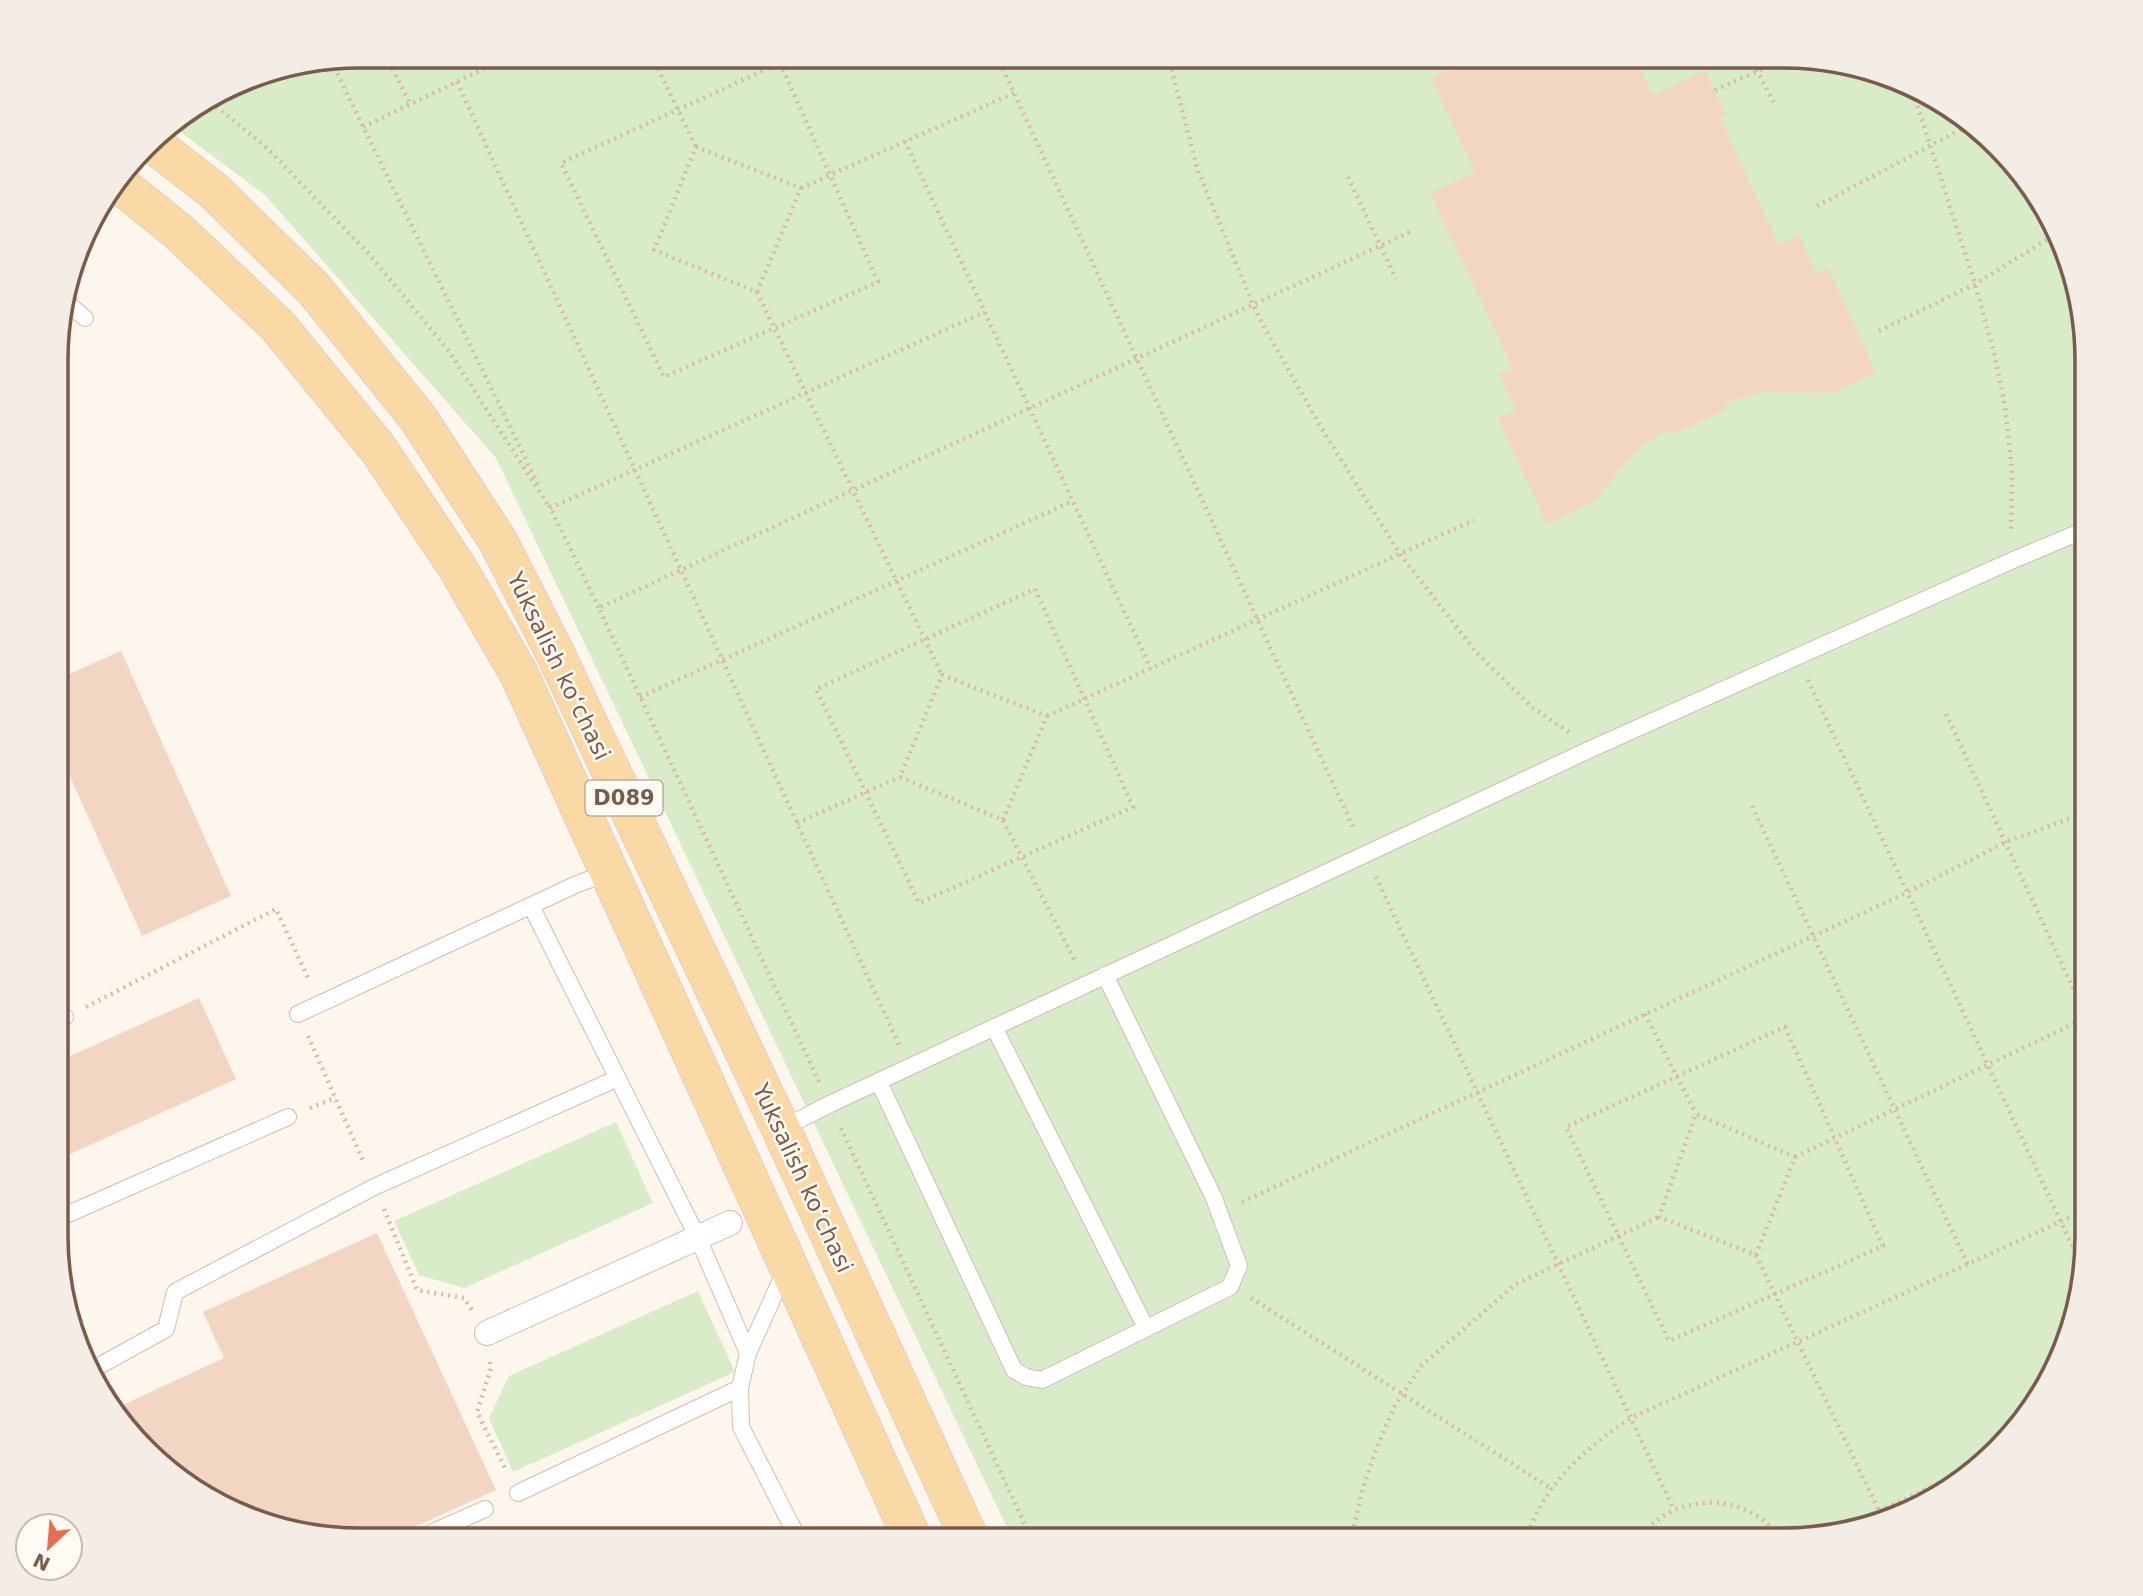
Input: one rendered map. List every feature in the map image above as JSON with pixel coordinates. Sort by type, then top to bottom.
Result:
[{"type":"main road","name":"Yuksalish koʻchasi","points":[[160,149],[214,191],[314,289],[418,418],[498,541],[555,653],[781,1129],[964,1528]]},
{"type":"main road","name":"Yuksalish koʻchasi","points":[[124,188],[179,232],[278,326],[379,450],[457,566],[519,674],[908,1528]]},
{"type":"street","points":[[488,1333],[730,1223]]},
{"type":"lane","points":[[73,308],[85,318]]},
{"type":"lane","points":[[781,1129],[1593,748],[2075,535]]},
{"type":"lane","points":[[298,1014],[609,872]]},
{"type":"lane","points":[[531,906],[698,1238],[748,1353]]},
{"type":"lane","points":[[879,1082],[1014,1370],[1026,1377],[1042,1380],[1230,1287],[1238,1266],[1218,1211],[1105,975]]},
{"type":"lane","points":[[994,1027],[1146,1328]]},
{"type":"lane","points":[[99,1366],[166,1329],[175,1292],[374,1187],[618,1077]]},
{"type":"lane","points":[[68,1214],[288,1118]]},
{"type":"lane","points":[[788,1264],[748,1353],[740,1388],[741,1427],[793,1528]]},
{"type":"lane","points":[[518,1493],[740,1388]]},
{"type":"lane","points":[[441,1528],[485,1508]]},
{"type":"path","points":[[392,68],[410,104]]},
{"type":"path","points":[[363,127],[486,68]]},
{"type":"path","points":[[658,68],[696,147],[801,188]]},
{"type":"path","points":[[769,68],[561,163],[664,377],[878,282],[782,68]]},
{"type":"path","points":[[1003,68],[1365,854],[1674,1510]]},
{"type":"path","points":[[1171,68],[1198,171],[1253,304],[1322,429],[1400,554],[1476,652],[1533,708],[1593,748]]},
{"type":"path","points":[[1756,68],[1774,103]]},
{"type":"path","points":[[1715,90],[1764,68]]},
{"type":"path","points":[[335,70],[599,608],[1026,1528]]},
{"type":"path","points":[[457,82],[909,1067]]},
{"type":"path","points":[[757,292],[801,188],[1014,93]]},
{"type":"path","points":[[1915,100],[1975,284],[1994,352],[2005,406],[2012,470],[2011,561]]},
{"type":"path","points":[[216,106],[267,148],[369,254],[448,350],[550,508]]},
{"type":"path","points":[[1817,206],[1961,129]]},
{"type":"path","points":[[905,141],[1151,669]]},
{"type":"path","points":[[696,147],[654,250],[757,292],[942,675],[1047,716]]},
{"type":"path","points":[[1348,177],[1396,279]]},
{"type":"path","points":[[599,608],[1414,230]]},
{"type":"path","points":[[1879,331],[1975,284],[2048,238]]},
{"type":"path","points":[[550,508],[985,312]]},
{"type":"path","points":[[640,697],[1073,501]]},
{"type":"path","points":[[1003,820],[1047,716],[1474,520]]},
{"type":"path","points":[[1035,589],[1084,699],[1133,807],[919,903],[816,689],[1035,589]]},
{"type":"path","points":[[1797,656],[2074,1250]]},
{"type":"path","points":[[797,824],[900,777],[942,675]]},
{"type":"path","points":[[1946,714],[2075,991]]},
{"type":"path","points":[[900,777],[1003,820],[1087,984]]},
{"type":"path","points":[[1752,806],[1968,1265]]},
{"type":"path","points":[[1218,1211],[1908,892],[2006,842],[2075,816]]},
{"type":"path","points":[[68,1015],[276,909],[320,1003]]},
{"type":"path","points":[[298,1014],[417,1290],[464,1298],[488,1333],[491,1368],[477,1412],[518,1493]]},
{"type":"path","points":[[1646,1014],[1696,1114],[1796,1157]]},
{"type":"path","points":[[1756,1255],[1796,1157],[2075,1023]]},
{"type":"path","points":[[1785,1027],[1835,1138],[1883,1246],[1669,1341],[1566,1127],[1785,1027]]},
{"type":"path","points":[[1354,1528],[1361,1494],[1376,1449],[1403,1394],[1421,1366],[1516,1284],[1659,1217],[1696,1114]]},
{"type":"path","points":[[1531,1528],[1538,1510],[1574,1461],[1631,1418],[2075,1216]]},
{"type":"path","points":[[1659,1217],[1756,1255],[1879,1511]]},
{"type":"path","points":[[1230,1287],[1250,1297],[1552,1489]]},
{"type":"path","points":[[1649,1528],[1674,1510],[1694,1503],[1715,1502],[1754,1514],[1772,1528]]},
{"type":"green space","points":[[360,68],[1783,68],[1858,78],[1895,90],[1945,117],[1989,154],[2014,182],[2036,214],[2053,248],[2065,285],[2074,341],[2075,1236],[2065,1311],[2053,1348],[2026,1398],[1989,1442],[1961,1467],[1929,1489],[1877,1512],[1821,1525],[1783,1528],[1007,1528],[496,458],[265,195],[179,131],[214,107],[248,90],[303,74]]},
{"type":"green space","points":[[616,1122],[653,1203],[464,1288],[419,1275],[394,1221]]},
{"type":"green space","points":[[698,1291],[735,1372],[513,1472],[489,1418],[509,1376]]},
{"type":"building","points":[[1452,68],[1640,68],[1653,95],[1705,71],[1726,115],[1720,118],[1779,245],[1799,235],[1817,274],[1828,268],[1876,372],[1832,393],[1762,392],[1724,403],[1726,410],[1671,435],[1668,429],[1638,449],[1593,502],[1547,524],[1498,418],[1516,410],[1499,374],[1513,368],[1430,193],[1475,172],[1431,78]]},
{"type":"building","points":[[121,651],[231,896],[142,936],[68,772],[68,675]]},
{"type":"building","points":[[199,998],[236,1079],[68,1155],[68,1057]]},
{"type":"building","points":[[377,1233],[496,1490],[412,1528],[360,1528],[285,1518],[248,1506],[214,1489],[168,1455],[122,1405],[224,1358],[203,1312]]}]
